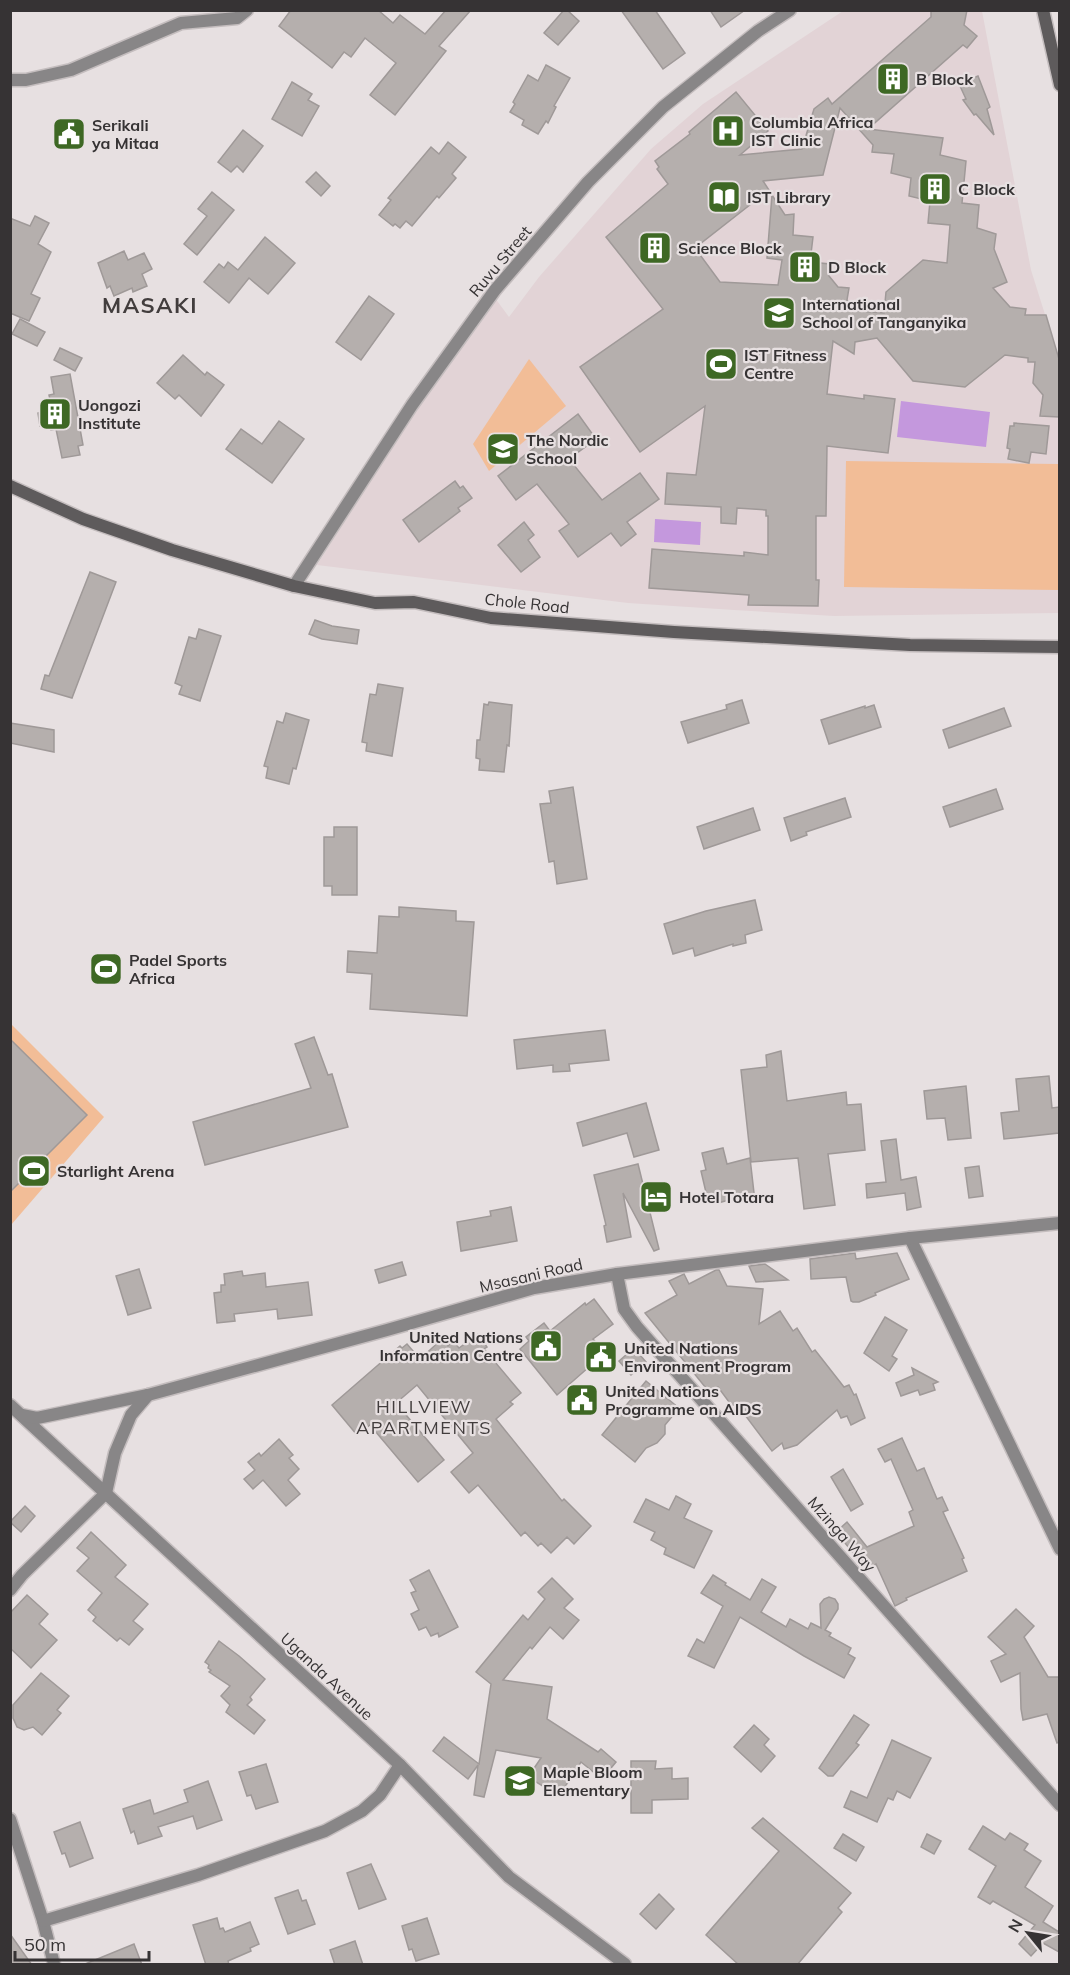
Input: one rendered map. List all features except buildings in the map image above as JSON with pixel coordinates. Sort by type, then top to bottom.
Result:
[{"type":"street","points":[[10,80],[26,80],[71,70],[181,23],[237,18],[247,10]]},
{"type":"street","name":"Ruvu Street","points":[[294,586],[412,405],[489,298],[582,189],[663,107],[758,31],[790,10]]},
{"type":"street","points":[[1043,10],[1059,85]]},
{"type":"street","name":"Chole Road","points":[[10,486],[84,519],[172,550],[294,586],[375,603],[414,602],[491,618],[583,626],[910,645],[1059,647]]},
{"type":"street","name":"Msasani Road","points":[[22,1414],[37,1419],[148,1395],[534,1288],[617,1274],[1059,1222]]},
{"type":"street","points":[[910,1238],[1059,1549]]},
{"type":"street","name":"Mzinga Way","points":[[617,1274],[624,1309],[637,1327],[1059,1805]]},
{"type":"street","points":[[10,1590],[22,1575],[106,1493],[115,1453],[131,1415],[148,1395]]},
{"type":"street","name":"Uganda Avenue","points":[[10,1406],[22,1414],[400,1765],[508,1877],[625,1965]]},
{"type":"street","points":[[43,1921],[198,1875],[325,1831],[362,1811],[380,1795],[400,1765]]},
{"type":"street","points":[[10,1819],[43,1921],[54,1965]]},
{"type":"shaded area","name":"International School of Tanganyika","points":[[843,11],[982,11],[1031,270],[1059,359],[1059,613],[834,616],[734,610],[628,603],[317,565],[401,432],[495,298],[509,317],[539,277],[651,149],[703,104]]},
{"type":"shaded area","points":[[529,359],[566,406],[489,471],[473,444]]},
{"type":"shaded area","points":[[901,401],[990,412],[986,447],[897,437]]},
{"type":"shaded area","points":[[846,461],[1059,464],[1059,590],[844,587]]},
{"type":"shaded area","points":[[655,519],[701,522],[700,545],[654,542]]},
{"type":"shaded area","name":"Starlight Arena","points":[[11,1024],[104,1117],[11,1225]]},
{"type":"place","name":"B Block","points":[[893,79]]},
{"type":"place","name":"Columbia Africa IST Clinic","points":[[728,131]]},
{"type":"place","name":"Serikali ya Mitaa","points":[[69,134]]},
{"type":"place","name":"C Block","points":[[935,189]]},
{"type":"place","name":"IST Library","points":[[724,197]]},
{"type":"place","name":"Science Block","points":[[655,248]]},
{"type":"place","name":"D Block","points":[[805,267]]},
{"type":"place","name":"International School of Tanganyika","points":[[779,313]]},
{"type":"place","name":"IST Fitness Centre","points":[[721,364]]},
{"type":"place","name":"Uongozi Institute","points":[[55,414]]},
{"type":"place","name":"The Nordic School","points":[[503,449]]},
{"type":"place","name":"Padel Sports Africa","points":[[106,969]]},
{"type":"place","name":"Starlight Arena","points":[[34,1171]]},
{"type":"place","name":"Hotel Totara","points":[[656,1197]]},
{"type":"place","name":"United Nations Information Centre","points":[[546,1346]]},
{"type":"place","name":"United Nations Environment Program","points":[[601,1357]]},
{"type":"place","name":"United Nations Programme on AIDS","points":[[582,1400]]},
{"type":"place","name":"Maple Bloom Elementary","points":[[520,1781]]},
{"type":"district","name":"MASAKI","points":[[150,305]]},
{"type":"district","name":"HILLVIEW APARTMENTS","points":[[424,1417]]}]
